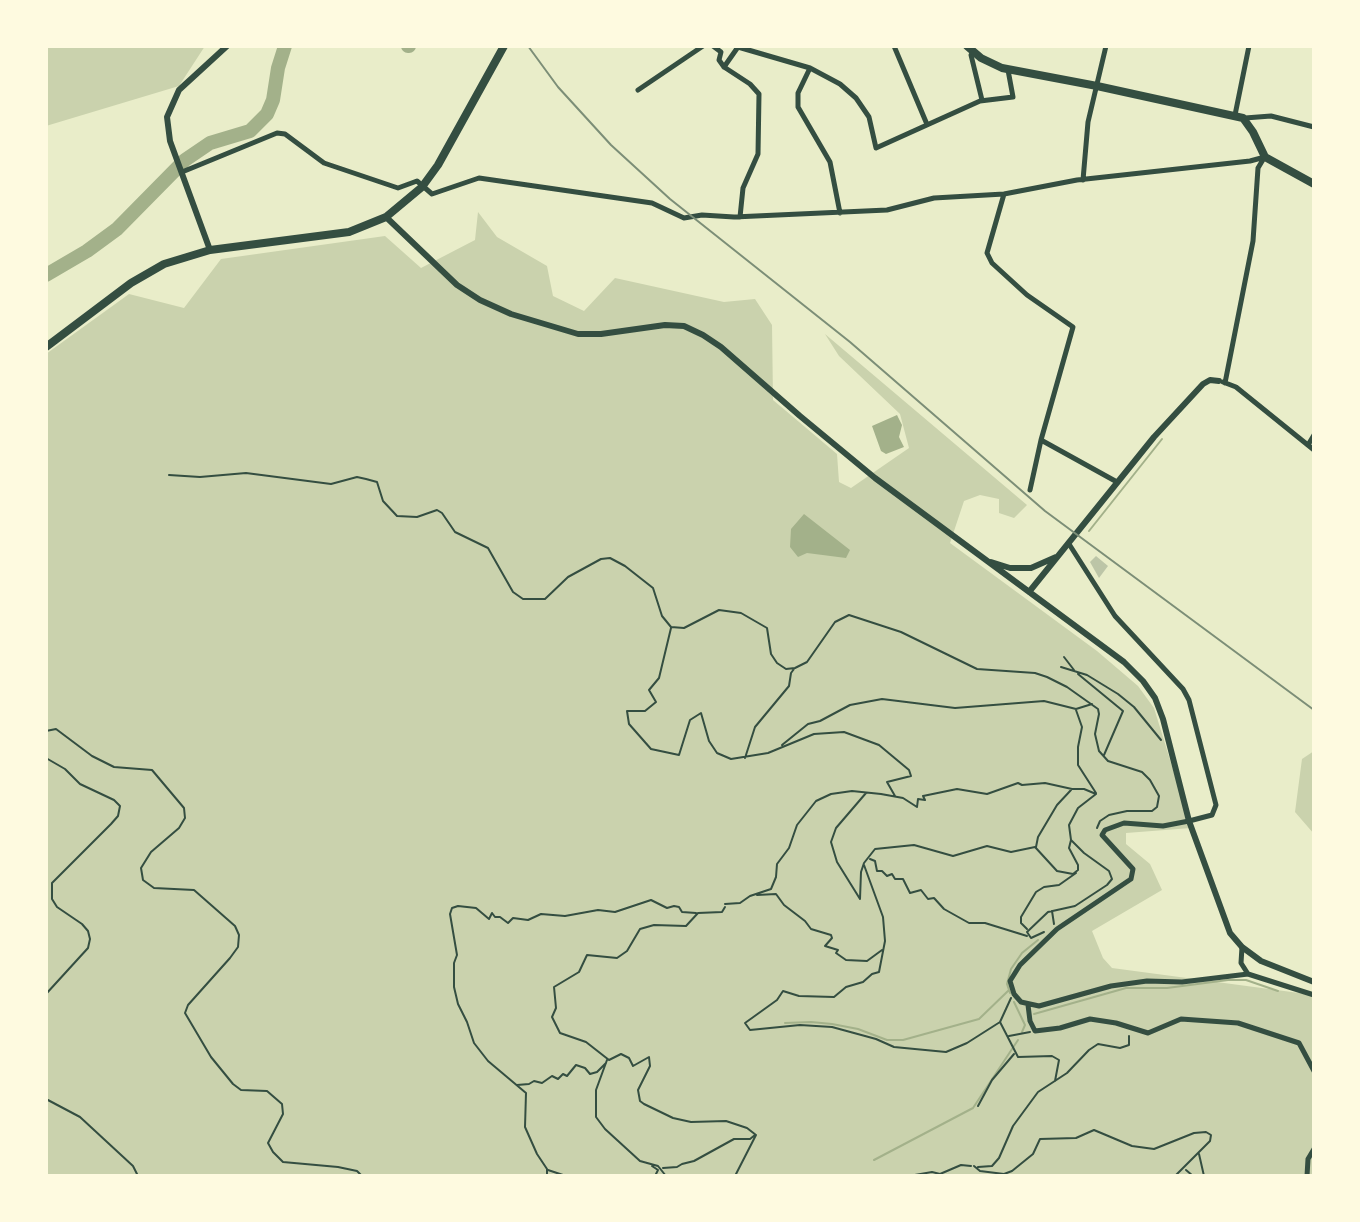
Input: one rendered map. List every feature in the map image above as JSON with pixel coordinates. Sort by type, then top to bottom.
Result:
[{"type":"main road","points":[[46,347],[131,283],[164,264],[210,250],[349,232],[386,217],[422,187],[438,165],[504,46]]},
{"type":"main road","points":[[970,48],[981,58],[1008,70],[1239,117],[1265,157],[1314,184]]},
{"type":"street","points":[[210,250],[167,131],[167,117],[179,90],[227,46]]},
{"type":"street","points":[[638,90],[703,46]]},
{"type":"street","points":[[713,46],[721,52],[719,60],[724,67],[759,94],[758,154],[743,188],[740,217]]},
{"type":"street","points":[[724,67],[738,46],[810,68],[840,84],[856,98],[869,117],[876,148],[982,100],[1013,97],[1008,70]]},
{"type":"street","points":[[894,46],[926,123]]},
{"type":"street","points":[[1083,180],[1088,122],[1106,46]]},
{"type":"street","points":[[1249,46],[1239,117],[1271,116],[1314,127]]},
{"type":"street","points":[[970,48],[982,100]]},
{"type":"street","points":[[810,68],[798,93],[798,107],[830,162],[840,213]]},
{"type":"street","points":[[180,167],[277,133],[285,134],[324,163],[398,188],[417,181],[432,194],[479,178],[652,203],[684,218],[887,210],[934,198],[1004,194],[1083,180],[1265,157]]},
{"type":"street","points":[[1222,382],[1253,241],[1258,168],[1265,157]]},
{"type":"street","points":[[1004,194],[987,253],[992,263],[1027,295],[1073,327],[1040,435],[1030,490]]},
{"type":"street","points":[[386,217],[457,285],[511,314],[578,334],[665,325],[684,326],[703,335],[875,478],[1124,662],[1155,698],[1170,743],[1189,821],[1230,933],[1261,961],[1314,982]]},
{"type":"street","points":[[1029,592],[1117,482],[1203,384],[1210,380],[1236,387],[1314,450]]},
{"type":"street","points":[[1308,445],[1314,435]]},
{"type":"street","points":[[1041,440],[1117,482]]},
{"type":"street","points":[[1069,544],[1115,616],[1183,689],[1189,700],[1216,805],[1212,815],[1189,821],[1163,826],[1124,823],[1109,827],[1102,835],[1133,869],[1131,879],[1057,929],[1020,965],[1010,981],[1014,994],[1021,1002],[1039,1006],[1111,986],[1248,974],[1314,995]]},
{"type":"street","points":[[987,561],[1010,568],[1031,568],[1060,555]]},
{"type":"street","points":[[1242,947],[1241,963],[1248,974]]},
{"type":"street","points":[[1028,1005],[1035,1031],[1090,1019],[1148,1033],[1181,1019],[1238,1023],[1299,1043],[1314,1071]]},
{"type":"street","points":[[1307,1176],[1308,1159],[1314,1149]]},
{"type":"path","points":[[169,475],[200,477],[246,473],[331,484],[357,477],[377,482],[388,510],[397,516],[417,517],[437,510],[455,532],[488,548],[513,592],[523,599],[545,599],[568,577],[601,559],[610,558],[653,588],[662,616],[671,627],[684,628],[719,610],[741,613],[767,628],[771,654],[786,669],[807,662],[835,622],[849,615],[901,632],[977,669],[1035,673],[1047,677],[1098,709],[1095,743],[1104,756],[1117,765],[1142,772],[1159,796],[1157,807],[1152,811],[1127,811],[1104,818],[1097,824],[1102,835]]},
{"type":"path","points":[[671,627],[659,678],[649,690],[656,702],[645,711],[627,711],[629,724],[651,749],[679,755],[690,720],[701,713],[709,741],[717,753],[731,759],[745,758],[814,734],[844,732],[865,738],[889,752],[909,770],[911,776],[887,782],[896,796],[917,807],[918,799],[925,800],[923,796],[957,789],[987,794],[1008,786],[1014,787],[1018,783],[1045,783],[1096,794]]},
{"type":"path","points":[[1064,657],[1076,672],[1123,711],[1104,756]]},
{"type":"path","points":[[1061,667],[1087,675],[1118,694],[1134,707],[1158,738],[1170,743]]},
{"type":"path","points":[[745,758],[755,727],[789,686],[795,668]]},
{"type":"path","points":[[781,747],[808,724],[834,715],[850,705],[882,699],[955,708],[1044,701],[1076,709],[1093,704]]},
{"type":"path","points":[[1076,709],[1082,727],[1078,765],[1096,794]]},
{"type":"path","points":[[46,731],[56,729],[92,756],[114,767],[152,770],[184,808],[185,818],[179,828],[151,852],[141,868],[143,880],[154,888],[194,890],[235,926],[239,935],[238,947],[188,1005],[185,1013],[211,1057],[233,1084],[241,1090],[267,1091],[282,1104],[283,1114],[268,1143],[283,1162],[338,1167],[357,1171],[362,1176]]},
{"type":"path","points":[[46,758],[65,769],[80,784],[120,806],[118,816],[111,824],[52,883],[52,899],[57,907],[82,924],[90,939],[88,948],[46,994]]},
{"type":"path","points":[[1036,847],[1038,837],[1057,805],[1072,789]]},
{"type":"path","points":[[547,1176],[547,1169],[525,1127],[526,1093],[488,1061],[474,1043],[458,1004],[454,987],[457,955],[450,914],[452,908],[476,908],[484,913],[484,917],[489,919],[492,913],[508,923],[513,918],[528,920],[541,914],[565,916],[598,910],[615,912],[651,900],[686,913],[722,912],[725,906],[771,889],[777,864],[789,848],[797,825],[816,801],[841,792],[896,796]]},
{"type":"path","points":[[866,792],[836,828],[831,842],[837,862],[860,899],[860,878],[864,865],[875,849],[906,844],[953,856],[987,846],[1011,852],[1036,847]]},
{"type":"path","points":[[1078,870],[1068,845],[1071,840],[1069,825],[1082,802],[1096,794]]},
{"type":"path","points":[[1028,929],[1052,910],[1075,906],[1112,879],[1109,871],[1071,840]]},
{"type":"path","points":[[1036,847],[1057,871],[1073,874],[1078,870]]},
{"type":"path","points":[[868,858],[875,861],[877,871],[903,879],[910,893],[921,890],[928,899],[934,898],[944,909],[969,923],[985,923],[1028,937],[1071,922]]},
{"type":"path","points":[[864,865],[883,917],[884,949],[879,972],[863,982],[846,987],[834,997],[804,996],[783,991],[777,1000],[747,1021],[747,1026],[753,1031],[779,1025],[832,1027],[894,1047],[946,1052],[1000,1022],[1014,994]]},
{"type":"path","points":[[1028,929],[1023,926],[1021,917],[1036,892],[1065,882],[1078,870]]},
{"type":"path","points":[[756,895],[776,894],[811,929],[831,935],[825,946],[838,950],[836,953],[850,962],[872,959],[884,949]]},
{"type":"path","points":[[1052,910],[1056,926]]},
{"type":"path","points":[[698,913],[686,926],[654,925],[640,929],[627,951],[617,958],[587,955],[579,972],[554,987],[556,1008],[552,1017],[560,1033],[586,1042],[607,1059],[621,1054],[629,1058],[633,1066],[649,1057],[650,1066],[637,1094],[642,1103],[685,1121],[726,1121],[756,1135]]},
{"type":"path","points":[[1028,929],[1028,937]]},
{"type":"path","points":[[1000,1022],[1015,1053],[1021,1057],[1057,1058],[1059,1069],[1055,1082]]},
{"type":"path","points":[[909,1176],[932,1172],[940,1174],[961,1165],[992,1166],[1032,1098],[1098,1044],[1120,1048],[1129,1045],[1131,1039],[1125,1027]]},
{"type":"path","points":[[1009,1036],[1035,1031]]},
{"type":"path","points":[[978,1106],[992,1080],[1015,1053]]},
{"type":"path","points":[[607,1059],[596,1090],[596,1117],[640,1161],[673,1169],[734,1139],[750,1139],[756,1135]]},
{"type":"path","points":[[517,1085],[534,1081],[544,1083],[552,1076],[558,1079],[563,1074],[567,1076],[576,1065],[585,1068],[588,1075],[607,1064]]},
{"type":"path","points":[[46,1099],[80,1117],[133,1166],[138,1176]]},
{"type":"path","points":[[974,1166],[980,1171],[1004,1174],[1033,1154],[1040,1139],[1076,1138],[1094,1130],[1132,1146],[1154,1149],[1194,1133],[1206,1132],[1213,1138],[1175,1176]]},
{"type":"path","points":[[735,1176],[756,1135]]},
{"type":"path","points":[[1199,1153],[1204,1176]]},
{"type":"path","points":[[652,1165],[658,1170],[655,1176]]},
{"type":"path","points":[[659,1167],[666,1176]]},
{"type":"path","points":[[547,1169],[566,1176]]},
{"type":"path","points":[[1183,1169],[1189,1170],[1193,1176]]},
{"type":"shaded area","points":[[46,46],[205,46],[179,86],[46,126]]},
{"type":"shaded area","points":[[478,212],[497,237],[547,266],[553,296],[584,311],[615,278],[724,302],[755,299],[772,325],[773,400],[837,454],[839,482],[851,488],[909,448],[900,414],[839,356],[825,334],[1027,505],[1014,518],[999,513],[999,499],[980,495],[964,501],[950,543],[1097,651],[1138,686],[1154,708],[1191,828],[1126,833],[1126,844],[1150,864],[1162,890],[1092,931],[1103,958],[1112,968],[1314,995],[1314,1176],[46,1176],[46,354],[129,294],[184,308],[221,259],[385,236],[421,268],[475,240]]},
{"type":"shaded area","points":[[897,415],[902,425],[899,437],[904,447],[886,454],[881,451],[872,426]]},
{"type":"shaded area","points":[[804,514],[850,550],[846,558],[807,553],[798,557],[790,547],[791,529]]},
{"type":"shaded area","points":[[1314,751],[1314,834],[1295,812],[1302,759]]},
{"type":"building","points":[[1096,556],[1108,566],[1099,578],[1090,562]]},
{"type":"waterway","points":[[46,275],[117,229],[185,160],[210,143],[250,131],[267,114],[273,100],[285,46]]},
{"type":"waterway","points":[[1089,531],[1162,439]]},
{"type":"waterway","points":[[1010,993],[1007,984],[1011,969],[1022,953],[1038,940]]},
{"type":"waterway","points":[[1034,1014],[1126,988],[1167,988],[1246,980],[1278,991]]},
{"type":"waterway","points":[[785,1023],[832,1024],[858,1029],[887,1040],[903,1040],[979,1019],[1009,990]]},
{"type":"waterway","points":[[1014,1002],[1025,1025],[1022,1032]]},
{"type":"waterway","points":[[874,1160],[973,1108],[1018,1040]]},
{"type":"railway","points":[[528,46],[558,87],[611,145],[670,199],[850,342],[1045,511],[1314,710]]}]
